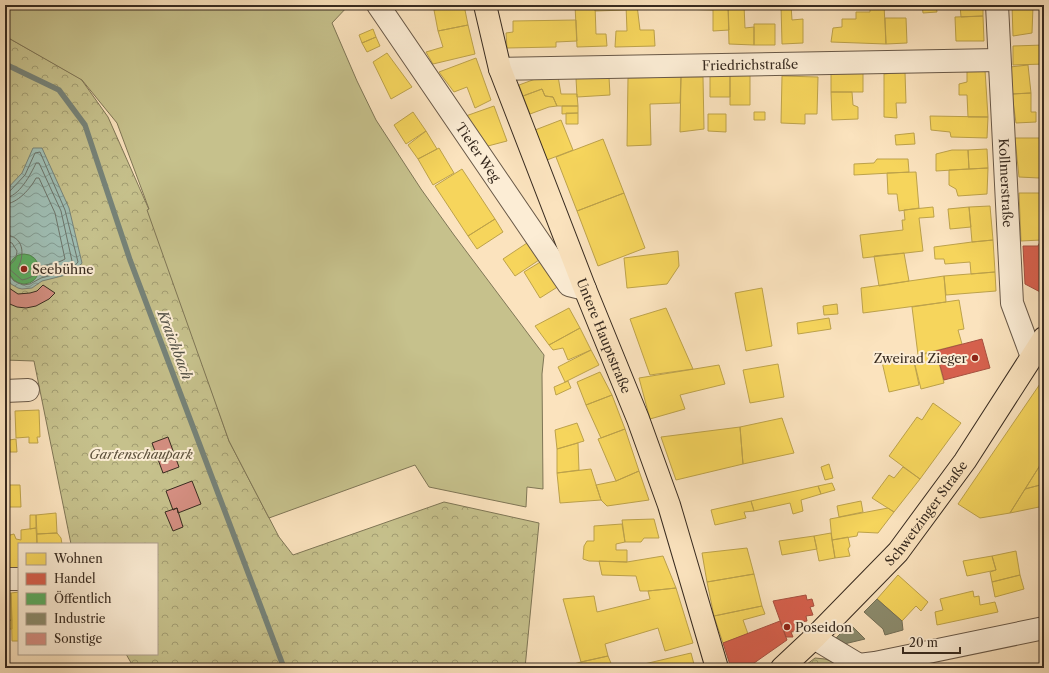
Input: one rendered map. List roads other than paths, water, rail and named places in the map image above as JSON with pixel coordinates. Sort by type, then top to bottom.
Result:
[{"type":"main road","name":"Untere Hauptstraße","points":[[485,5],[500,69],[585,289],[638,419],[669,505],[717,668]]},
{"type":"main road","name":"Schwetzinger Straße","points":[[782,668],[814,638],[898,552],[965,461],[1044,338]]},
{"type":"street","name":"Tiefer Weg","points":[[378,5],[569,285],[585,289]]},
{"type":"street","name":"Kollmerstraße","points":[[997,5],[1012,303],[1032,357]]},
{"type":"street","name":"Friedrichstraße","points":[[500,69],[999,60]]},
{"type":"street","points":[[5,391],[28,390]]},
{"type":"street","points":[[5,579],[18,578]]},
{"type":"street","points":[[814,638],[859,665],[1038,629]]},
{"type":"water","points":[[33,148],[42,148],[69,208],[82,263],[74,273],[42,281],[32,288],[22,289],[11,284],[7,278],[5,268],[8,252],[5,249],[5,191],[22,173]]},
{"type":"waterway","name":"Kraichbach","points":[[5,64],[59,90],[85,125],[130,260],[284,668]]},
{"type":"place","name":"Seebühne","points":[[24,269]]},
{"type":"place","name":"Zweirad Zieger","points":[[975,358]]},
{"type":"place","name":"Poseidon","points":[[787,627]]},
{"type":"park label","name":"Gartenschaupark","points":[[141,454]]}]
